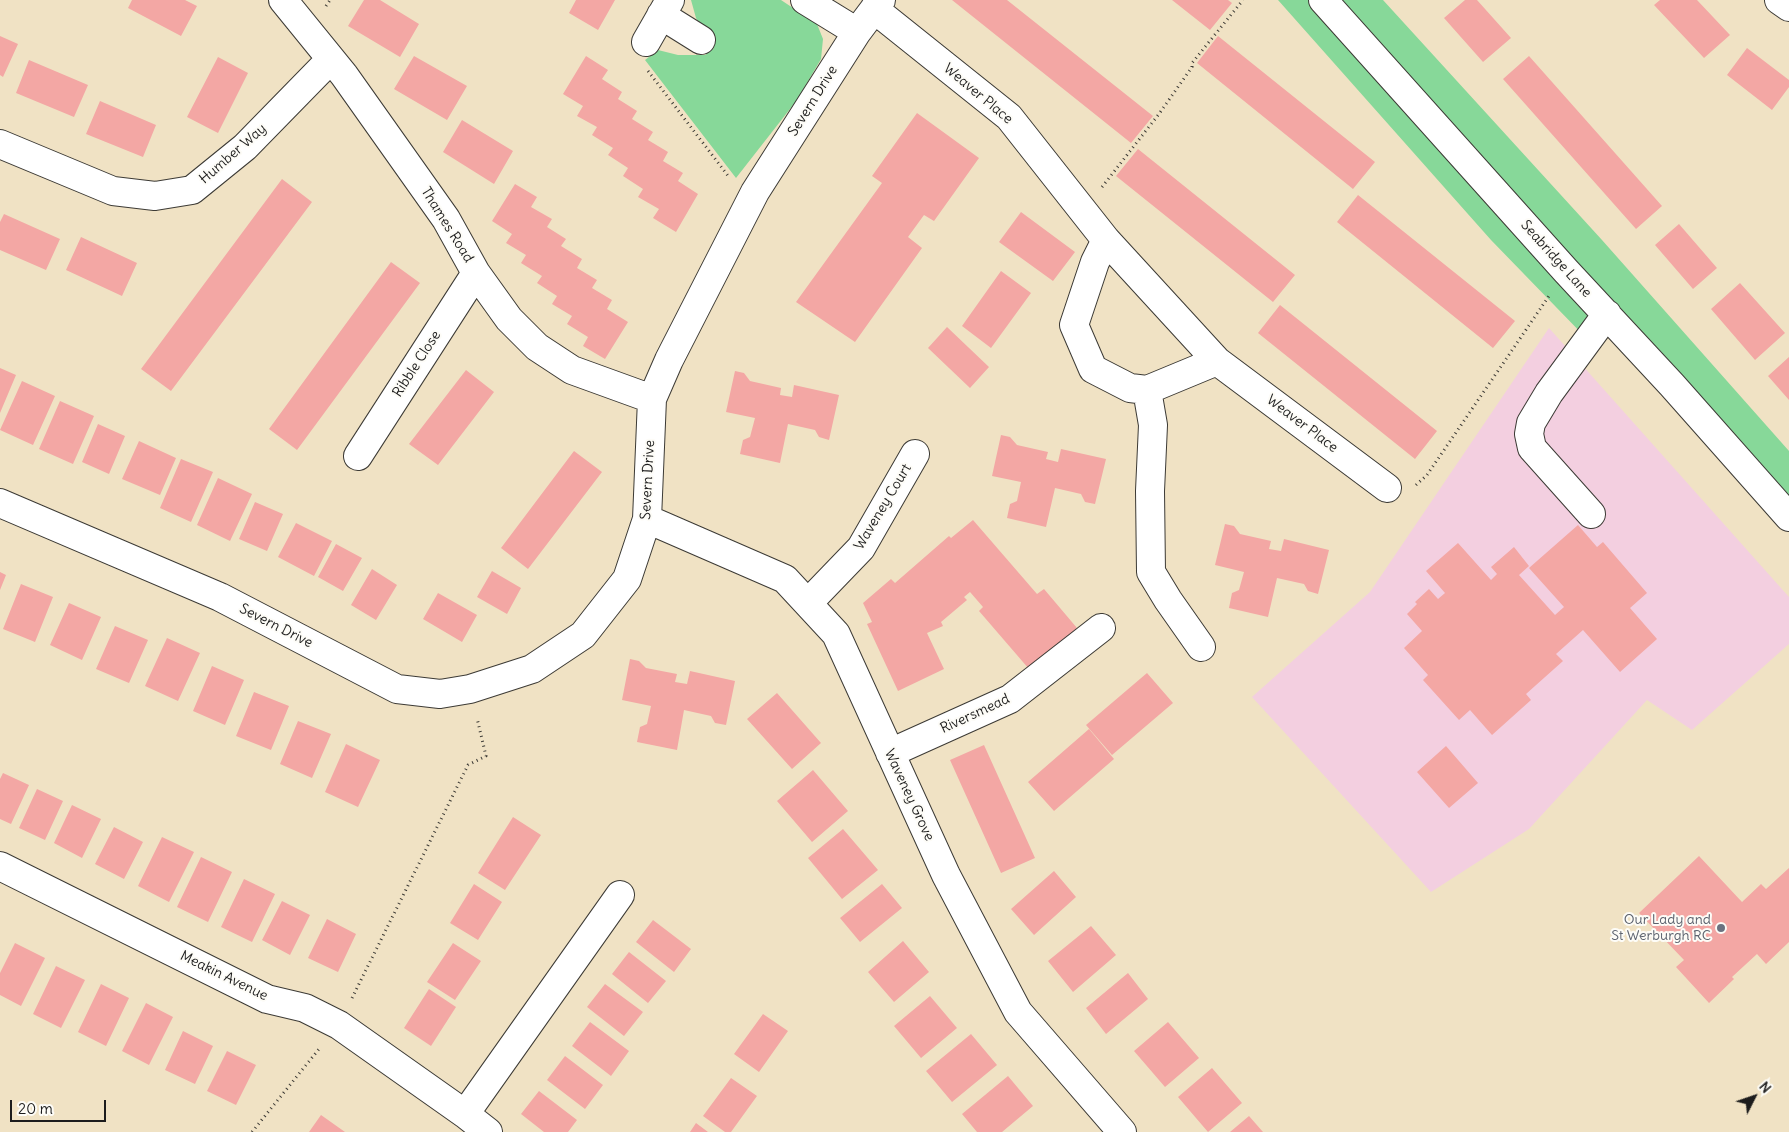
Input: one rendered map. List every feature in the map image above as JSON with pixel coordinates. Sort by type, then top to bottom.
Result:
[{"type":"street","name":"Thames Road","points":[[283,0],[344,75],[446,219],[476,273],[509,320],[537,347],[572,370],[652,399]]},
{"type":"street","points":[[805,0],[857,32]]},
{"type":"street","name":"Seabridge Lane","points":[[1323,0],[1789,516]]},
{"type":"street","points":[[1779,0],[1789,7]]},
{"type":"street","name":"Severn Drive","points":[[0,503],[220,598],[397,689],[440,694],[470,689],[532,669],[582,635],[628,579],[648,519],[652,399],[669,360],[749,204],[857,32],[878,4]]},
{"type":"street","name":"Weaver Place","points":[[878,4],[1009,117],[1106,240],[1217,361],[1386,488]]},
{"type":"street","points":[[646,42],[666,8],[701,40]]},
{"type":"street","name":"Humber Way","points":[[0,144],[113,191],[155,196],[192,190],[245,148],[331,59]]},
{"type":"street","points":[[1106,240],[1095,262],[1074,325],[1093,369],[1130,388],[1147,390],[1217,361]]},
{"type":"street","name":"Ribble Close","points":[[358,456],[476,273]]},
{"type":"street","points":[[1591,514],[1532,448],[1529,434],[1531,423],[1549,393],[1607,314]]},
{"type":"street","points":[[1147,390],[1154,425],[1150,491],[1151,572],[1201,647]]},
{"type":"street","name":"Waveney Court","points":[[808,603],[861,548],[915,454]]},
{"type":"street","name":"Waveney Grove","points":[[648,519],[785,578],[836,634],[946,875],[1018,1012],[1122,1132]]},
{"type":"street","name":"Riversmead","points":[[890,753],[1010,699],[1101,628]]},
{"type":"street","name":"Meakin Avenue","points":[[0,866],[267,998],[305,1008],[339,1025],[488,1132]]},
{"type":"street","points":[[465,1114],[620,895]]},
{"type":"path","points":[[1083,211],[1160,114],[1192,67],[1192,63],[1243,0]]},
{"type":"path","points":[[646,42],[637,56],[749,204]]},
{"type":"path","points":[[1386,488],[1402,498],[1427,475],[1566,271]]},
{"type":"path","points":[[252,1132],[339,1025],[468,765],[486,756],[470,689]]},
{"type":"shaded area","points":[[1549,328],[1789,597],[1789,644],[1692,730],[1647,700],[1529,829],[1431,892],[1252,697],[1370,592]]},
{"type":"green space","points":[[691,0],[781,0],[817,24],[823,39],[821,59],[797,100],[736,178],[645,60],[658,50],[678,55],[705,55],[714,48],[696,18]]},
{"type":"green space","points":[[1278,0],[1383,0],[1602,240],[1789,451],[1789,517],[1607,314],[1588,340],[1491,240]]},
{"type":"building","points":[[132,0],[185,0],[197,6],[181,36],[128,8]]},
{"type":"building","points":[[364,0],[380,0],[419,24],[400,57],[348,26]]},
{"type":"building","points":[[576,0],[615,0],[598,30],[569,13]]},
{"type":"building","points":[[952,0],[1007,0],[1153,116],[1131,143]]},
{"type":"building","points":[[1172,0],[1228,0],[1232,3],[1210,30]]},
{"type":"building","points":[[1465,0],[1477,0],[1511,38],[1483,62],[1444,18]]},
{"type":"building","points":[[1660,0],[1697,0],[1730,35],[1704,58],[1654,5]]},
{"type":"building","points":[[0,36],[18,44],[3,77],[0,75]]},
{"type":"building","points":[[1218,36],[1375,162],[1353,189],[1197,63]]},
{"type":"building","points":[[1747,48],[1789,80],[1789,87],[1772,110],[1727,75]]},
{"type":"building","points":[[414,56],[467,86],[447,120],[394,89]]},
{"type":"building","points":[[586,56],[608,70],[602,79],[622,92],[618,99],[637,111],[632,119],[653,132],[648,140],[668,152],[663,161],[683,173],[678,181],[698,194],[676,232],[653,218],[659,209],[638,197],[643,189],[623,176],[628,168],[608,155],[613,148],[592,135],[597,127],[577,116],[583,106],[563,94]]},
{"type":"building","points":[[1529,56],[1662,206],[1636,229],[1503,79]]},
{"type":"building","points":[[218,57],[248,73],[218,133],[187,117]]},
{"type":"building","points":[[29,60],[88,85],[74,117],[16,93]]},
{"type":"building","points":[[100,101],[156,125],[143,157],[86,134]]},
{"type":"building","points":[[917,113],[979,158],[934,221],[924,215],[908,237],[922,248],[855,342],[796,302],[882,183],[872,176]]},
{"type":"building","points":[[462,120],[513,151],[494,184],[443,152]]},
{"type":"building","points":[[1138,149],[1295,275],[1273,302],[1116,176]]},
{"type":"building","points":[[282,179],[312,202],[171,391],[141,369]]},
{"type":"building","points":[[515,184],[537,197],[531,207],[552,219],[547,227],[566,239],[561,246],[582,259],[577,268],[597,280],[592,288],[612,300],[607,309],[628,322],[605,359],[583,346],[588,337],[567,324],[572,316],[552,304],[557,296],[537,283],[542,276],[521,263],[526,255],[506,243],[512,234],[492,221]]},
{"type":"building","points":[[1358,195],[1515,321],[1493,348],[1337,222]]},
{"type":"building","points":[[1021,212],[1075,252],[1053,281],[999,242]]},
{"type":"building","points":[[4,214],[60,239],[46,270],[0,250],[0,222]]},
{"type":"building","points":[[1679,224],[1717,268],[1693,289],[1655,245]]},
{"type":"building","points":[[81,237],[137,263],[122,296],[66,270]]},
{"type":"building","points":[[391,262],[420,283],[297,450],[269,429]]},
{"type":"building","points":[[1001,271],[1031,293],[991,348],[962,326]]},
{"type":"building","points":[[1740,283],[1785,333],[1755,360],[1711,309]]},
{"type":"building","points":[[1280,305],[1437,431],[1415,459],[1258,333]]},
{"type":"building","points":[[947,327],[989,367],[970,388],[928,348]]},
{"type":"building","points":[[1789,357],[1789,400],[1768,376]]},
{"type":"building","points":[[0,368],[16,375],[0,413]]},
{"type":"building","points":[[466,370],[494,392],[438,465],[409,444]]},
{"type":"building","points":[[735,371],[744,373],[750,381],[781,388],[780,395],[792,397],[794,385],[839,395],[829,440],[819,437],[815,430],[788,424],[780,463],[740,454],[743,440],[750,437],[755,418],[726,412]]},
{"type":"building","points":[[22,381],[55,396],[33,445],[0,430]]},
{"type":"building","points":[[60,401],[94,416],[73,464],[39,449]]},
{"type":"building","points":[[98,424],[125,436],[109,474],[82,462]]},
{"type":"building","points":[[1001,435],[1010,437],[1017,445],[1048,452],[1046,459],[1058,462],[1061,449],[1106,459],[1095,504],[1085,502],[1081,494],[1055,488],[1046,527],[1007,518],[1010,504],[1017,501],[1021,482],[992,476]]},
{"type":"building","points":[[139,441],[176,458],[160,495],[122,479]]},
{"type":"building","points":[[574,451],[602,472],[528,569],[501,548]]},
{"type":"building","points":[[181,459],[213,472],[191,522],[160,508]]},
{"type":"building","points":[[218,478],[252,494],[230,541],[197,525]]},
{"type":"building","points":[[255,502],[283,514],[267,551],[239,539]]},
{"type":"building","points":[[973,520],[1037,594],[1044,589],[1077,628],[1029,669],[979,611],[983,607],[970,592],[964,597],[967,600],[941,622],[943,626],[927,633],[944,669],[898,691],[867,624],[872,622],[863,603],[891,579],[895,583],[949,536],[951,538]]},
{"type":"building","points":[[296,523],[332,541],[314,576],[278,557]]},
{"type":"building","points":[[1225,524],[1234,526],[1240,534],[1271,541],[1269,549],[1281,551],[1284,539],[1329,550],[1318,594],[1308,591],[1304,584],[1277,578],[1268,617],[1229,608],[1232,593],[1239,590],[1244,572],[1215,565]]},
{"type":"building","points":[[1578,525],[1597,547],[1603,542],[1647,593],[1630,608],[1657,639],[1620,672],[1583,630],[1556,654],[1563,661],[1526,694],[1531,700],[1492,735],[1470,710],[1459,720],[1423,680],[1428,675],[1404,648],[1422,631],[1407,614],[1417,604],[1415,602],[1429,589],[1438,599],[1445,593],[1426,571],[1458,543],[1491,580],[1497,574],[1491,567],[1514,547],[1529,566],[1519,575],[1555,615],[1564,607],[1529,568]]},
{"type":"building","points":[[336,544],[362,558],[343,591],[318,577]]},
{"type":"building","points":[[372,569],[397,585],[376,620],[351,605]]},
{"type":"building","points":[[492,571],[521,588],[507,614],[477,597]]},
{"type":"building","points":[[0,572],[6,575],[0,590]]},
{"type":"building","points":[[21,584],[53,597],[35,642],[3,629]]},
{"type":"building","points":[[438,593],[477,615],[462,642],[423,619]]},
{"type":"building","points":[[69,603],[101,617],[82,660],[50,645]]},
{"type":"building","points":[[115,626],[148,640],[129,683],[96,669]]},
{"type":"building","points":[[167,638],[200,653],[178,701],[145,686]]},
{"type":"building","points":[[630,659],[639,661],[646,668],[677,674],[675,682],[687,684],[690,671],[735,681],[726,725],[715,723],[711,716],[684,710],[677,750],[637,742],[640,727],[647,724],[651,706],[622,700]]},
{"type":"building","points":[[212,666],[244,680],[225,725],[193,711]]},
{"type":"building","points":[[1147,673],[1173,703],[1112,755],[1086,725]]},
{"type":"building","points":[[254,692],[289,706],[271,750],[236,736]]},
{"type":"building","points":[[777,693],[821,743],[792,769],[747,719]]},
{"type":"building","points":[[298,721],[331,734],[312,778],[280,764]]},
{"type":"building","points":[[1089,729],[1114,759],[1054,811],[1028,782]]},
{"type":"building","points":[[346,744],[380,760],[358,807],[325,792]]},
{"type":"building","points":[[984,745],[1035,858],[1001,873],[950,760]]},
{"type":"building","points":[[1446,746],[1478,783],[1449,808],[1417,772]]},
{"type":"building","points":[[813,770],[848,811],[812,842],[777,801]]},
{"type":"building","points":[[3,773],[29,785],[11,824],[0,819],[0,779]]},
{"type":"building","points":[[37,789],[63,801],[45,840],[19,828]]},
{"type":"building","points":[[72,805],[101,819],[82,858],[54,843]]},
{"type":"building","points":[[513,817],[541,835],[505,890],[478,873]]},
{"type":"building","points":[[114,827],[143,842],[124,879],[95,864]]},
{"type":"building","points":[[843,829],[878,870],[842,899],[808,858]]},
{"type":"building","points":[[162,837],[194,852],[169,902],[138,886]]},
{"type":"building","name":"Our Lady and St Werburgh RC","points":[[1699,856],[1742,902],[1761,884],[1766,889],[1789,868],[1789,942],[1766,964],[1757,954],[1732,977],[1734,979],[1709,1003],[1676,967],[1684,960],[1639,913]]},
{"type":"building","points":[[201,857],[232,872],[208,922],[177,907]]},
{"type":"building","points":[[1054,871],[1076,897],[1034,935],[1011,909]]},
{"type":"building","points":[[244,879],[275,894],[252,942],[221,927]]},
{"type":"building","points":[[474,884],[502,902],[478,940],[450,923]]},
{"type":"building","points":[[882,884],[902,908],[860,942],[840,918]]},
{"type":"building","points":[[282,901],[310,915],[290,955],[262,940]]},
{"type":"building","points":[[327,919],[356,934],[338,972],[308,958]]},
{"type":"building","points":[[653,920],[691,949],[674,972],[636,942]]},
{"type":"building","points":[[1091,926],[1116,955],[1073,992],[1048,961]]},
{"type":"building","points":[[903,941],[929,972],[894,1002],[868,972]]},
{"type":"building","points":[[15,943],[45,958],[21,1006],[0,995],[0,973]]},
{"type":"building","points":[[453,943],[481,961],[455,1000],[427,982]]},
{"type":"building","points":[[629,952],[666,981],[648,1003],[612,974]]},
{"type":"building","points":[[56,966],[85,980],[61,1028],[33,1014]]},
{"type":"building","points":[[1128,973],[1148,999],[1106,1034],[1086,1008]]},
{"type":"building","points":[[101,984],[129,998],[106,1046],[78,1032]]},
{"type":"building","points":[[605,984],[643,1012],[624,1036],[587,1007]]},
{"type":"building","points":[[429,989],[456,1007],[431,1046],[404,1028]]},
{"type":"building","points":[[930,996],[957,1028],[921,1058],[894,1026]]},
{"type":"building","points":[[146,1003],[173,1017],[149,1065],[122,1051]]},
{"type":"building","points":[[763,1014],[788,1031],[759,1072],[734,1054]]},
{"type":"building","points":[[590,1022],[629,1051],[611,1076],[572,1046]]},
{"type":"building","points":[[1168,1022],[1199,1058],[1165,1087],[1134,1051]]},
{"type":"building","points":[[183,1031],[213,1046],[195,1084],[165,1070]]},
{"type":"building","points":[[971,1034],[997,1065],[952,1102],[926,1071]]},
{"type":"building","points":[[227,1051],[256,1065],[236,1105],[207,1091]]},
{"type":"building","points":[[565,1056],[603,1085],[585,1109],[547,1080]]},
{"type":"building","points":[[1212,1068],[1242,1103],[1208,1132],[1178,1097]]},
{"type":"building","points":[[1008,1076],[1033,1106],[1002,1132],[977,1132],[962,1114]]},
{"type":"building","points":[[731,1078],[757,1096],[731,1132],[725,1132],[703,1116]]},
{"type":"building","points":[[539,1091],[577,1120],[568,1132],[544,1132],[521,1114]]},
{"type":"building","points":[[321,1115],[345,1132],[309,1132]]},
{"type":"building","points":[[1249,1116],[1263,1132],[1230,1132]]},
{"type":"building","points":[[696,1123],[708,1132],[690,1132]]},
{"type":"place","name":"Our Lady and St Werburgh RC","points":[[1721,928]]}]
